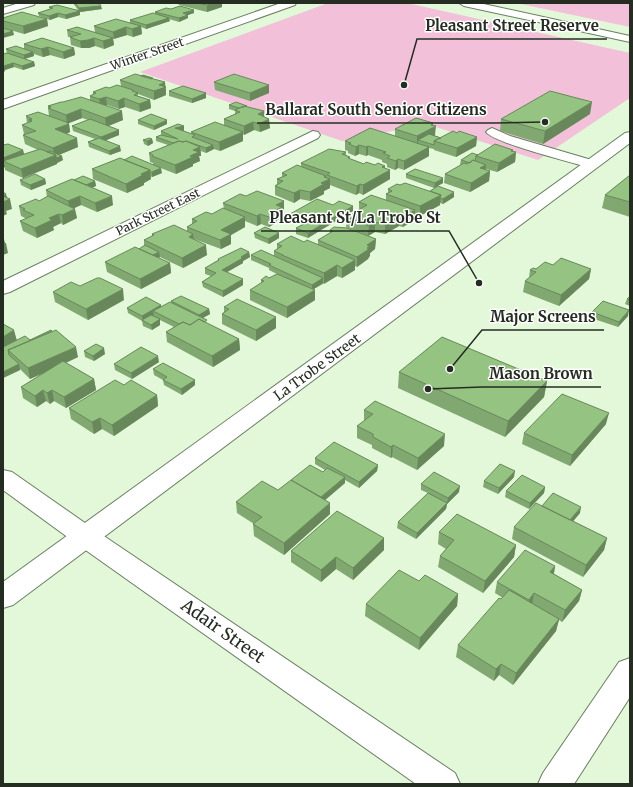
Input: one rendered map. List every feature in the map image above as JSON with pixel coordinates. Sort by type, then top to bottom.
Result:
[{"type":"street","points":[[3,11],[30,3]]},
{"type":"street","name":"Winter Street","points":[[3,105],[291,3]]},
{"type":"street","points":[[464,3],[630,39]]},
{"type":"street","name":"Park Street East","points":[[3,288],[313,135]]},
{"type":"street","name":"La Trobe Street","points":[[3,597],[630,136]]},
{"type":"street","name":"Adair Street","points":[[3,478],[443,784]]},
{"type":"street","points":[[555,784],[630,671]]},
{"type":"lane","points":[[492,132],[506,138],[591,164]]},
{"type":"shaded area","points":[[328,3],[407,3],[630,53],[630,98],[538,160],[427,124],[342,141],[140,72]]},
{"type":"shaded area","points":[[516,3],[630,3],[630,27]]},
{"type":"building","points":[[75,3],[99,3],[101,6],[79,8]]},
{"type":"building","points":[[198,3],[213,3],[207,5]]},
{"type":"building","points":[[57,5],[80,11],[65,15],[58,13],[49,16],[38,13],[53,8],[49,7]]},
{"type":"building","points":[[180,6],[194,10],[183,13],[188,15],[179,18],[155,12],[166,8],[171,9]]},
{"type":"building","points":[[22,12],[47,19],[23,26],[3,21],[3,18]]},
{"type":"building","points":[[153,13],[169,18],[146,25],[130,20]]},
{"type":"building","points":[[116,19],[141,26],[132,29],[126,27],[113,32],[94,26]]},
{"type":"building","points":[[77,27],[113,38],[103,41],[94,38],[80,41],[70,37],[81,34],[67,30]]},
{"type":"building","points":[[3,28],[13,31],[3,34]]},
{"type":"building","points":[[42,38],[74,48],[63,52],[48,47],[41,49],[24,44]]},
{"type":"building","points":[[16,46],[33,52],[24,55],[6,49]]},
{"type":"building","points":[[7,53],[34,62],[22,66],[13,63],[3,66],[3,54]]},
{"type":"building","points":[[135,74],[165,82],[159,85],[166,87],[154,91],[120,80]]},
{"type":"building","points":[[234,74],[269,85],[250,93],[214,82]]},
{"type":"building","points":[[143,75],[153,78],[141,76]]},
{"type":"building","points":[[117,85],[138,93],[134,95],[150,100],[139,104],[124,98],[118,101],[106,97],[99,99],[90,96],[96,93],[93,92]]},
{"type":"building","points":[[183,86],[206,93],[192,99],[169,91]]},
{"type":"building","points":[[550,91],[592,102],[545,131],[501,119]]},
{"type":"building","points":[[81,97],[122,111],[105,118],[81,109],[66,115],[48,108],[51,107],[48,106]]},
{"type":"building","points":[[236,102],[247,106],[239,108],[229,105]]},
{"type":"building","points":[[244,106],[264,111],[258,114],[269,119],[259,124],[253,122],[244,126],[224,119],[240,112],[235,110]]},
{"type":"building","points":[[38,112],[69,124],[55,129],[77,138],[53,148],[23,135],[36,131],[22,125],[32,121],[29,120],[32,119],[26,116]]},
{"type":"building","points":[[151,114],[167,120],[154,126],[138,120]]},
{"type":"building","points":[[416,118],[433,123],[431,125],[436,126],[417,136],[395,129]]},
{"type":"building","points":[[90,119],[119,130],[101,137],[72,126]]},
{"type":"building","points":[[215,122],[243,132],[219,142],[191,132]]},
{"type":"building","points":[[178,124],[184,126],[175,128],[195,135],[192,137],[213,145],[206,148],[186,141],[173,143],[156,137],[161,135],[178,139],[161,131]]},
{"type":"building","points":[[370,128],[429,147],[404,161],[398,159],[396,161],[387,158],[390,156],[383,153],[386,152],[368,146],[366,147],[359,145],[356,147],[345,141]]},
{"type":"building","points":[[453,131],[457,133],[459,131],[477,137],[457,148],[434,141]]},
{"type":"building","points":[[429,134],[441,138],[434,141],[434,145],[418,140]]},
{"type":"building","points":[[99,138],[120,146],[109,151],[88,142]]},
{"type":"building","points":[[149,138],[152,139],[147,141],[143,140]]},
{"type":"building","points":[[179,141],[186,141],[200,147],[193,150],[199,152],[190,156],[193,157],[175,165],[152,156],[153,155],[149,153]]},
{"type":"building","points":[[8,144],[23,150],[3,158],[3,145]]},
{"type":"building","points":[[495,144],[516,152],[499,163],[476,156]]},
{"type":"building","points":[[40,149],[56,155],[21,169],[3,161]]},
{"type":"building","points":[[329,149],[346,152],[342,154],[364,164],[366,162],[375,165],[378,163],[385,166],[382,167],[390,170],[363,185],[360,184],[357,186],[327,175],[330,173],[301,163]]},
{"type":"building","points":[[50,151],[62,156],[56,158],[56,155],[47,152]]},
{"type":"building","points":[[472,153],[478,155],[476,156],[475,161],[473,160],[470,163],[461,160]]},
{"type":"building","points":[[132,156],[161,168],[150,172],[150,170],[124,160]]},
{"type":"building","points":[[120,158],[150,170],[126,184],[92,169]]},
{"type":"building","points":[[473,160],[486,165],[480,168],[490,171],[471,183],[445,174],[464,163],[467,164]]},
{"type":"building","points":[[297,165],[330,179],[321,183],[324,184],[310,192],[300,190],[294,193],[275,186],[283,181],[277,179],[287,175],[282,173]]},
{"type":"building","points":[[415,169],[443,178],[435,183],[406,174]]},
{"type":"building","points":[[35,174],[45,179],[30,185],[20,180]]},
{"type":"building","points":[[630,175],[630,202],[605,195]]},
{"type":"building","points":[[83,176],[95,181],[86,185],[74,180]]},
{"type":"building","points":[[72,179],[112,196],[95,203],[80,196],[68,201],[46,190]]},
{"type":"building","points":[[405,183],[441,195],[420,206],[386,194],[392,191],[388,189],[397,184],[400,185]]},
{"type":"building","points":[[438,186],[454,192],[443,199],[440,198],[441,195],[430,191]]},
{"type":"building","points":[[257,191],[284,201],[276,205],[282,207],[275,211],[277,213],[269,217],[260,214],[257,216],[223,203],[240,194],[246,196]]},
{"type":"building","points":[[371,195],[415,210],[403,217],[399,216],[385,224],[375,222],[369,226],[347,217],[367,205],[359,202]]},
{"type":"building","points":[[3,196],[10,199],[3,202]]},
{"type":"building","points":[[48,196],[75,209],[62,215],[59,214],[49,218],[52,220],[35,228],[20,221],[34,215],[23,210],[25,209],[19,206],[36,199],[39,201]]},
{"type":"building","points":[[317,199],[333,205],[339,201],[353,206],[321,225],[290,214]]},
{"type":"building","points":[[223,208],[245,217],[221,230],[231,234],[220,240],[187,227],[197,221],[192,219],[206,212],[212,214]]},
{"type":"building","points":[[310,221],[321,225],[308,233],[296,228]]},
{"type":"building","points":[[174,225],[193,234],[189,237],[206,245],[182,258],[144,240],[154,235],[152,234]]},
{"type":"building","points":[[265,227],[279,233],[268,239],[254,233]]},
{"type":"building","points":[[334,227],[347,228],[376,239],[367,245],[370,246],[367,248],[369,249],[357,257],[318,240],[333,231],[330,230]]},
{"type":"building","points":[[291,236],[304,242],[307,240],[355,260],[342,268],[337,265],[324,273],[274,251],[282,246],[277,244]]},
{"type":"building","points":[[145,245],[159,252],[153,255],[139,249]]},
{"type":"building","points":[[135,247],[170,263],[140,279],[105,262]]},
{"type":"building","points":[[241,248],[249,252],[241,257],[243,258],[222,270],[243,279],[223,291],[202,282],[216,273],[205,268],[219,260],[218,259]]},
{"type":"building","points":[[261,250],[323,278],[312,285],[251,255]]},
{"type":"building","points":[[561,258],[591,269],[561,295],[525,281],[536,272],[530,270],[533,268],[536,269],[545,262],[553,265]]},
{"type":"building","points":[[277,274],[315,290],[287,307],[250,290],[264,281],[261,280],[266,276],[269,278]]},
{"type":"building","points":[[97,278],[123,289],[86,309],[53,292],[71,282],[80,286]]},
{"type":"building","points":[[181,296],[209,309],[199,315],[171,301]]},
{"type":"building","points":[[146,297],[161,305],[142,316],[127,308]]},
{"type":"building","points":[[237,299],[276,317],[256,330],[222,314],[229,309],[224,307]]},
{"type":"building","points":[[603,301],[629,310],[619,322],[592,312]]},
{"type":"building","points":[[170,302],[207,320],[204,322],[199,319],[190,325],[183,322],[179,324],[153,311]]},
{"type":"building","points":[[151,315],[160,319],[151,325],[142,320]]},
{"type":"building","points":[[199,319],[239,339],[212,356],[166,332],[183,322],[190,325]]},
{"type":"building","points":[[3,324],[14,330],[3,337]]},
{"type":"building","points":[[51,330],[52,331],[8,350],[9,355],[19,364],[3,372],[3,347],[25,336],[30,340]]},
{"type":"building","points":[[56,330],[76,347],[28,368],[8,350]]},
{"type":"building","points":[[442,337],[547,381],[508,421],[399,372]]},
{"type":"building","points":[[96,344],[104,348],[93,356],[84,351]]},
{"type":"building","points":[[141,347],[158,356],[131,373],[114,364]]},
{"type":"building","points":[[63,361],[94,379],[64,397],[52,390],[47,393],[43,390],[35,396],[21,387]]},
{"type":"building","points":[[163,363],[195,380],[181,389],[163,380],[167,377],[153,369]]},
{"type":"building","points":[[115,380],[124,385],[131,380],[157,395],[112,425],[100,418],[92,422],[69,408]]},
{"type":"building","points":[[562,394],[609,413],[572,455],[524,433]]},
{"type":"building","points":[[375,401],[445,434],[418,458],[393,445],[391,447],[373,437],[373,434],[357,426],[373,414],[364,410]]},
{"type":"building","points":[[334,442],[378,465],[359,482],[315,458]]},
{"type":"building","points":[[500,464],[515,471],[499,488],[484,481]]},
{"type":"building","points":[[310,465],[323,472],[327,468],[345,477],[321,497],[291,480]]},
{"type":"building","points":[[434,472],[460,486],[448,498],[421,484]]},
{"type":"building","points":[[522,475],[545,487],[530,503],[506,491]]},
{"type":"building","points":[[291,480],[330,503],[284,543],[253,524],[262,517],[236,502],[262,481],[278,490]]},
{"type":"building","points":[[428,493],[447,503],[417,533],[398,522]]},
{"type":"building","points":[[553,493],[581,507],[570,520],[542,506]]},
{"type":"building","points":[[536,503],[607,538],[586,565],[514,527]]},
{"type":"building","points":[[337,511],[384,538],[353,568],[336,557],[321,570],[291,551]]},
{"type":"building","points":[[457,514],[516,545],[485,581],[440,556],[454,540],[439,532]]},
{"type":"building","points":[[525,550],[555,566],[550,572],[582,590],[565,610],[534,593],[529,600],[497,582]]},
{"type":"building","points":[[399,570],[419,581],[425,575],[458,594],[420,638],[366,604]]},
{"type":"building","points":[[509,590],[559,619],[516,673],[501,664],[496,669],[458,645],[499,598],[501,599]]},
{"type":"place","name":"Pleasant Street Reserve","points":[[404,85]]},
{"type":"place","name":"Ballarat South Senior Citizens","points":[[545,122]]},
{"type":"place","name":"Pleasant St/La Trobe St","points":[[479,283]]},
{"type":"place","name":"Major Screens","points":[[450,369]]},
{"type":"place","name":"Mason Brown","points":[[428,389]]}]
